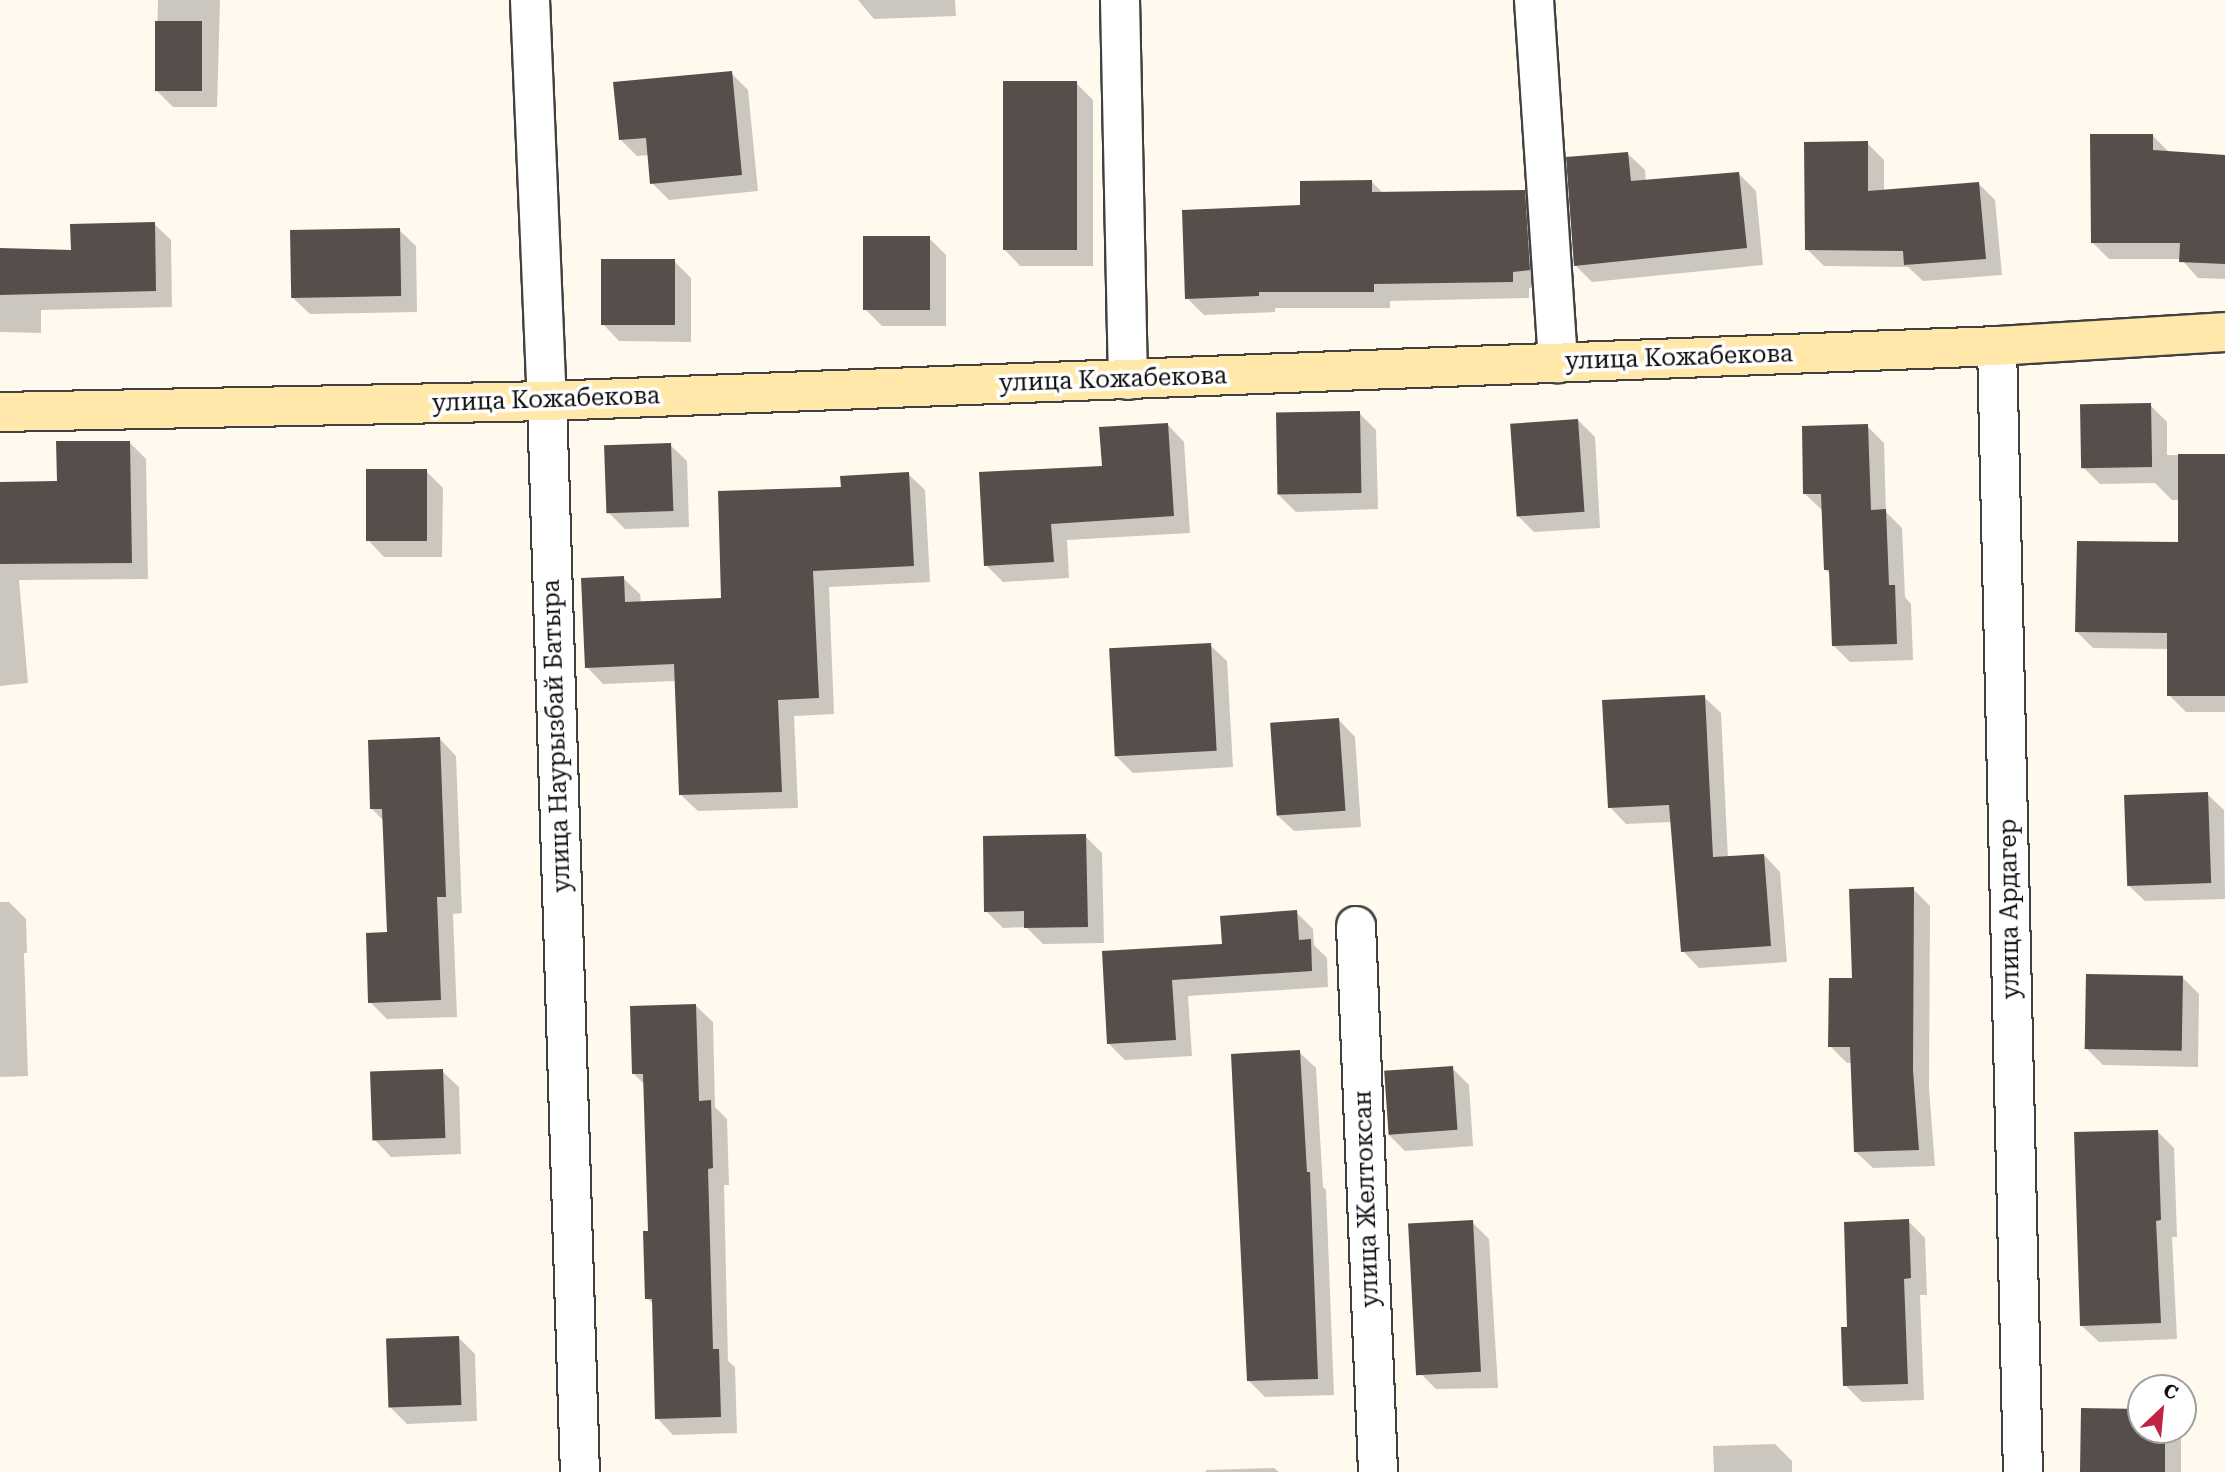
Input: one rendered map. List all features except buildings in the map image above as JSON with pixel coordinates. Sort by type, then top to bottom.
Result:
[{"type":"main road","name":"улица Кожабекова","points":[[0,412],[547,401],[1997,345],[2225,332]]},
{"type":"street","name":"улица Наурызбай Батыра","points":[[530,0],[547,401],[580,1472]]},
{"type":"street","points":[[1120,0],[1128,380]]},
{"type":"street","points":[[1534,0],[1558,362]]},
{"type":"street","name":"улица Ардагер","points":[[1997,345],[2023,1472]]},
{"type":"street","name":"улица Желтоксан","points":[[1356,926],[1378,1472]]}]
